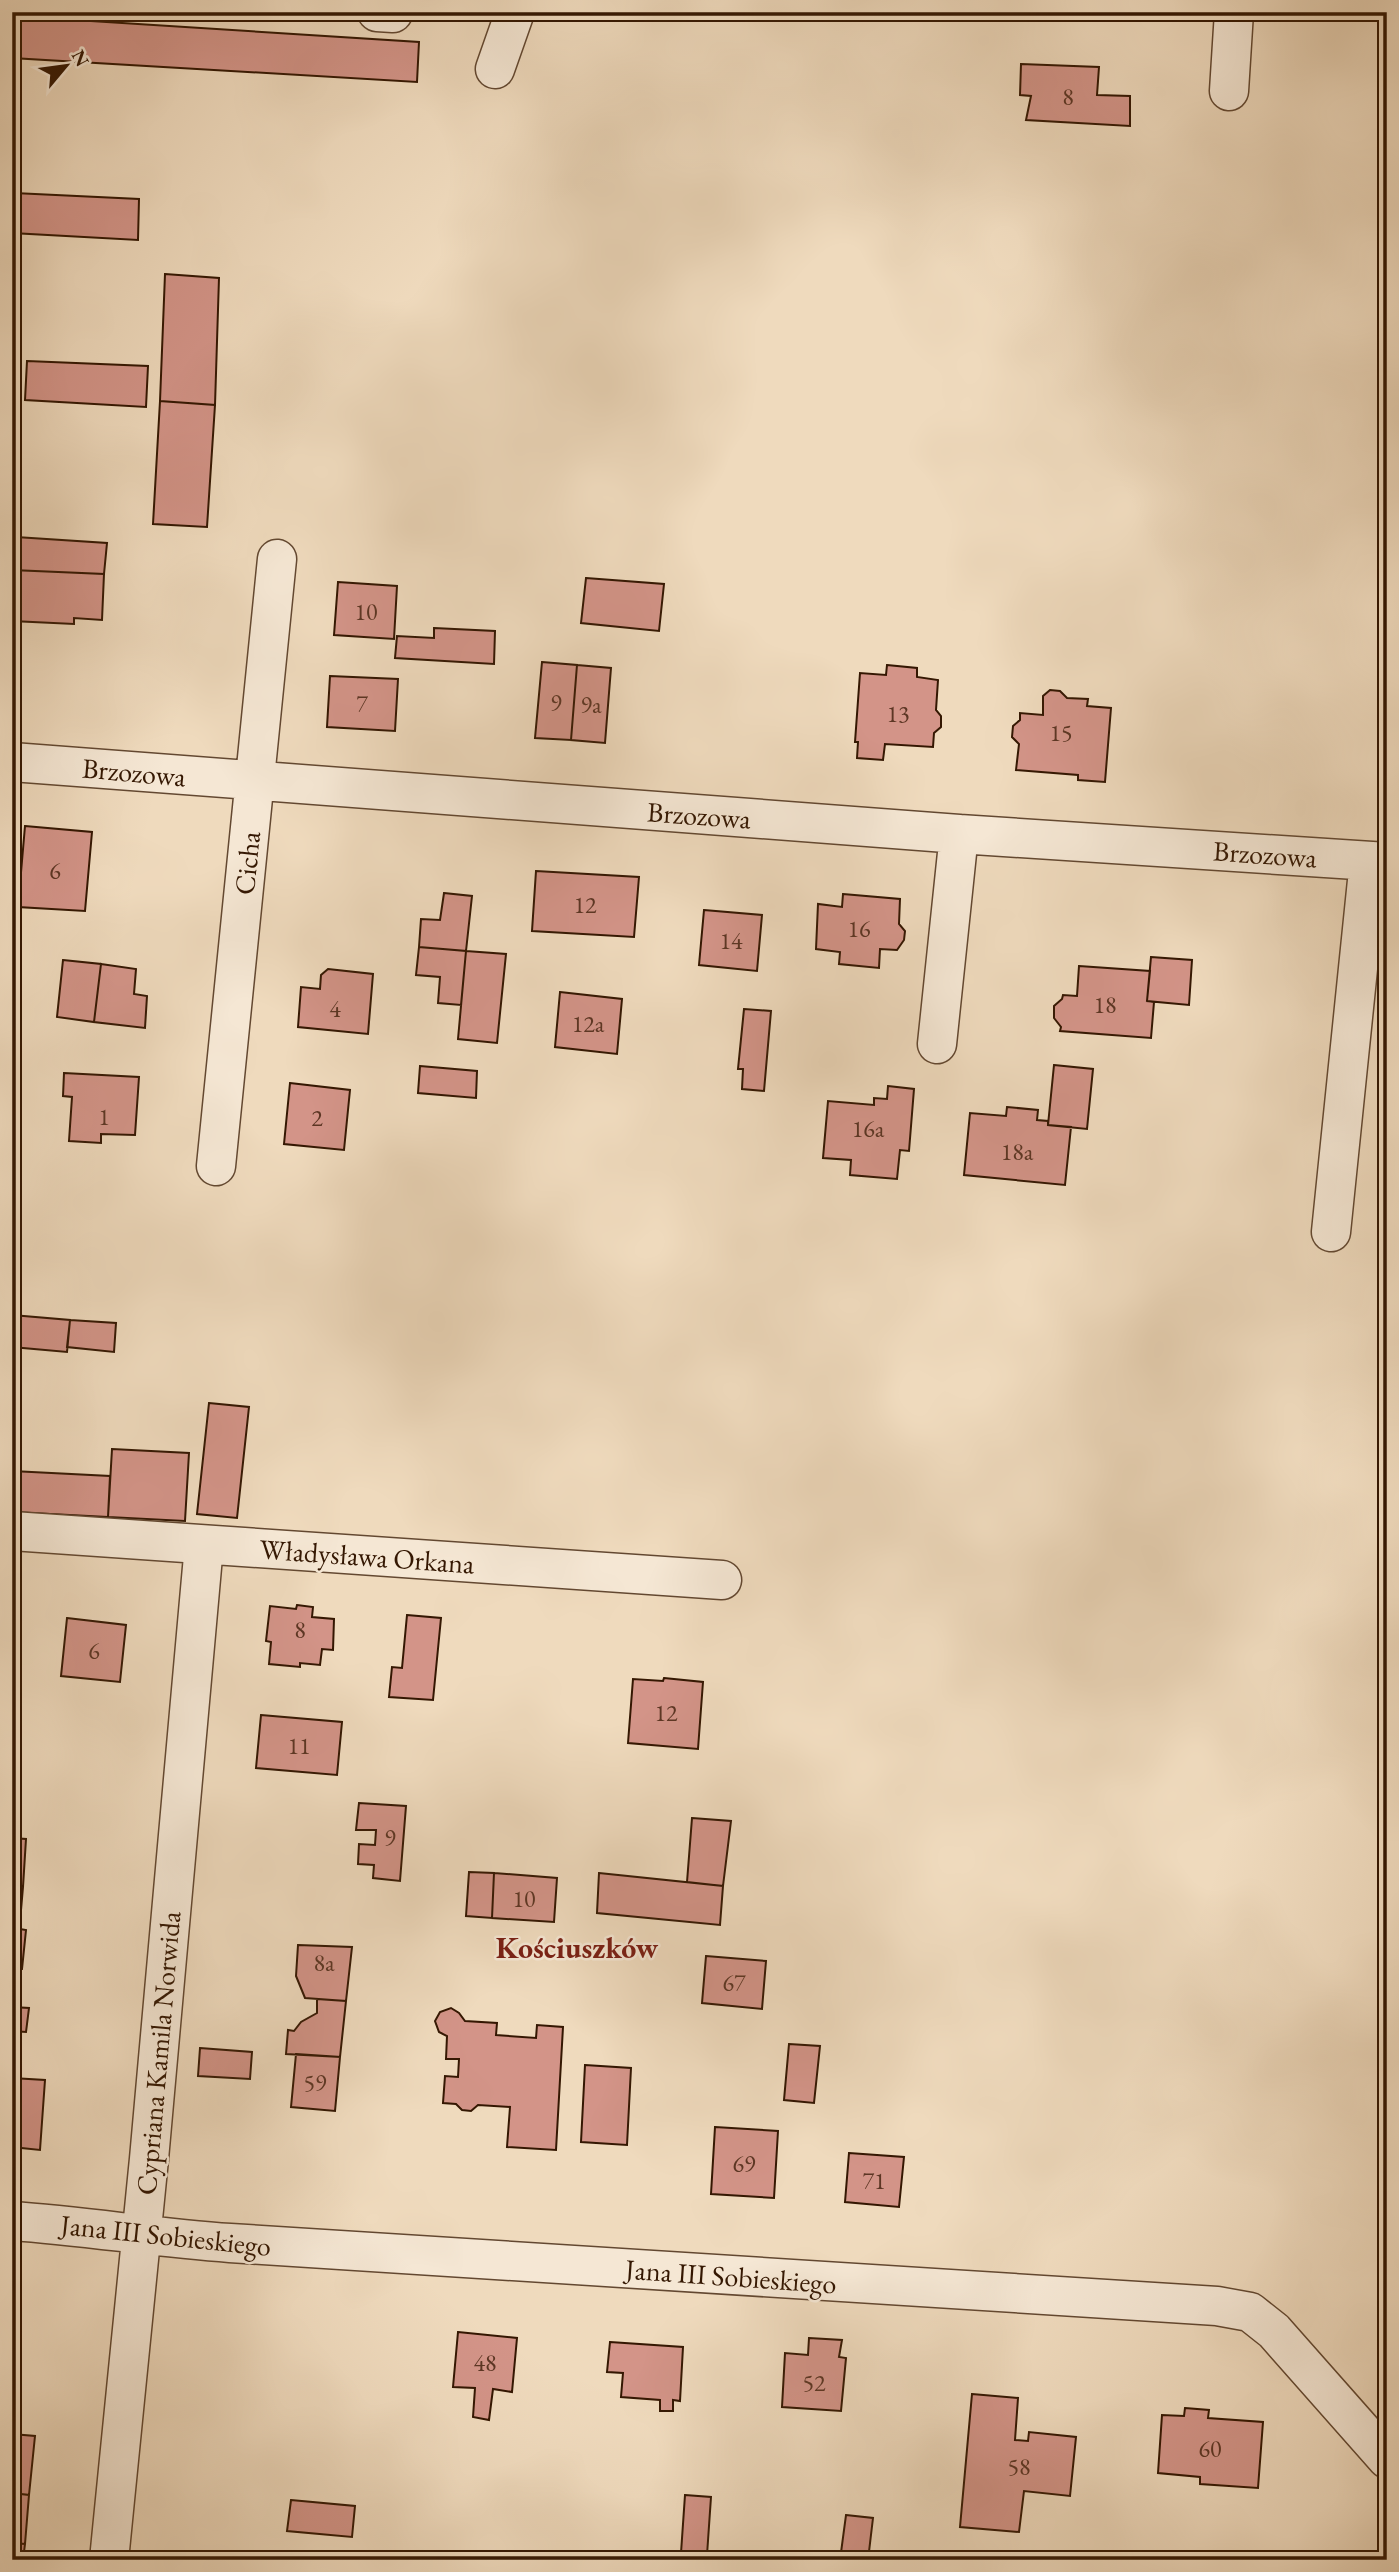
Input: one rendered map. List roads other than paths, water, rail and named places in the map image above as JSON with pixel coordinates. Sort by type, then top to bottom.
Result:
[{"type":"street","points":[[495,69],[515,12]]},
{"type":"street","points":[[1228,91],[1234,12]]},
{"type":"street","name":"Cicha","points":[[216,1166],[277,559]]},
{"type":"street","name":"Brzozowa","points":[[12,762],[959,834],[1378,862]]},
{"type":"street","points":[[937,1044],[959,834]]},
{"type":"street","points":[[1331,1232],[1378,862]]},
{"type":"street","name":"Władysława Orkana","points":[[12,1531],[722,1580]]},
{"type":"street","name":"Cypriana Kamila Norwida","points":[[109,2560],[142,2233],[204,1545]]},
{"type":"street","name":"Jana III Sobieskiego","points":[[12,2221],[224,2242],[888,2287],[1217,2306],[1250,2312],[1274,2331],[1387,2459]]},
{"type":"district","name":"Kościuszków","points":[[577,1947]]}]
